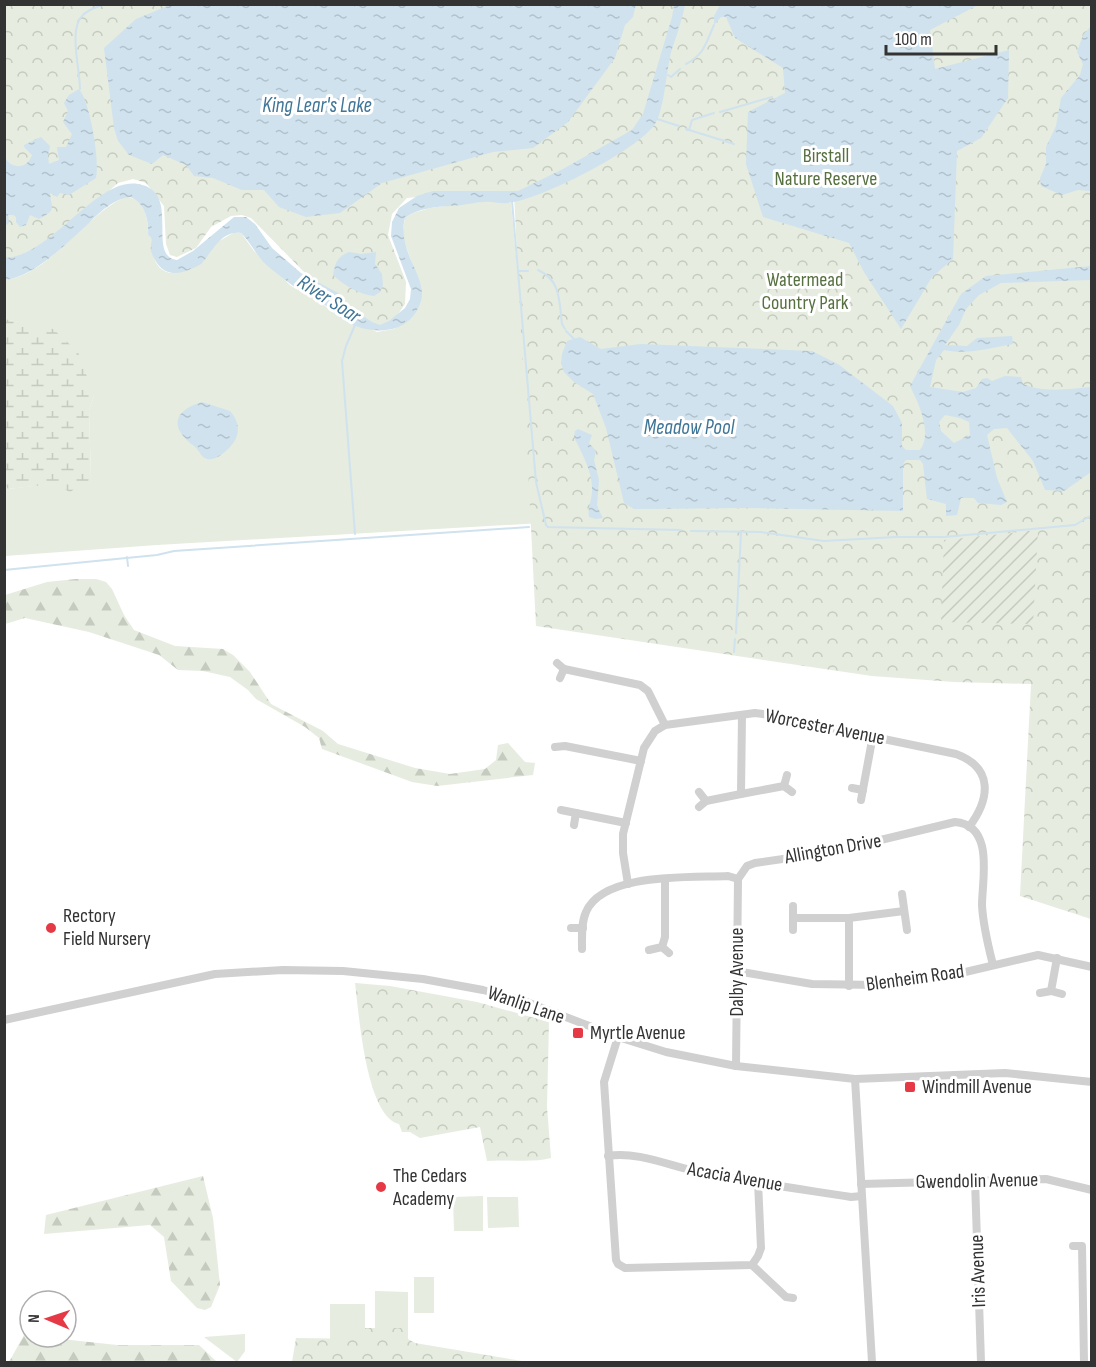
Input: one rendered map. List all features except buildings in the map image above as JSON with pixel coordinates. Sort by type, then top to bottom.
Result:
[{"type":"street","points":[[557,663],[564,669],[640,685],[648,691],[664,725],[648,738],[623,834],[623,853],[628,884]]},
{"type":"street","points":[[560,678],[564,669]]},
{"type":"street","name":"Worcester Avenue","points":[[664,725],[755,713],[873,735],[956,754],[973,762],[979,769],[985,790],[982,806],[969,827]]},
{"type":"street","points":[[741,794],[742,715]]},
{"type":"street","points":[[861,800],[873,735]]},
{"type":"street","points":[[555,747],[566,741],[641,761]]},
{"type":"street","points":[[784,786],[787,776]]},
{"type":"street","points":[[699,807],[706,801],[784,786],[792,792]]},
{"type":"street","points":[[852,788],[863,790]]},
{"type":"street","points":[[699,792],[706,801]]},
{"type":"street","points":[[561,810],[626,823]]},
{"type":"street","points":[[574,825],[576,813]]},
{"type":"street","name":"Allington Drive","points":[[738,879],[747,866],[754,863],[831,852],[955,822],[969,827]]},
{"type":"street","points":[[969,827],[983,848],[984,921],[993,965]]},
{"type":"street","points":[[582,949],[586,911],[599,895],[628,884],[665,879],[728,876],[738,879]]},
{"type":"street","points":[[662,947],[665,937],[665,879]]},
{"type":"street","name":"Dalby Avenue","points":[[736,1066],[738,879]]},
{"type":"street","points":[[902,894],[907,930]]},
{"type":"street","points":[[792,906],[793,930]]},
{"type":"street","points":[[793,918],[849,918],[904,911]]},
{"type":"street","points":[[849,918],[849,986]]},
{"type":"street","points":[[571,928],[583,928]]},
{"type":"street","points":[[649,950],[662,947]]},
{"type":"street","points":[[662,947],[669,953]]},
{"type":"street","name":"Blenheim Road","points":[[736,971],[812,984],[849,986],[909,983],[1038,955],[1092,967]]},
{"type":"street","points":[[1051,991],[1057,958]]},
{"type":"street","name":"Wanlip Lane","points":[[4,1020],[189,978],[236,971],[343,971],[423,979],[483,990],[524,1001],[618,1037],[692,1059],[736,1066],[855,1079],[1005,1073],[1092,1082]]},
{"type":"street","points":[[1040,993],[1051,991],[1062,994]]},
{"type":"street","points":[[618,1037],[604,1082],[618,1264],[625,1268],[752,1265],[786,1298]]},
{"type":"street","points":[[855,1079],[872,1362]]},
{"type":"street","name":"Acacia Avenue","points":[[608,1156],[618,1154],[633,1156],[700,1172],[851,1197],[862,1196]]},
{"type":"street","name":"Gwendolin Avenue","points":[[861,1184],[1046,1179],[1092,1190]]},
{"type":"street","name":"Iris Avenue","points":[[975,1180],[981,1362]]},
{"type":"street","points":[[752,1265],[761,1248],[758,1182]]},
{"type":"street","points":[[1073,1246],[1082,1246],[1084,1362]]},
{"type":"street","points":[[1082,1300],[1092,1300]]},
{"type":"green space","name":"Watermead Country Park","points":[[5,5],[1091,5],[1091,919],[1020,896],[1031,684],[954,682],[872,676],[536,626],[514,194],[457,193],[407,198],[392,214],[388,235],[406,282],[405,304],[396,317],[384,326],[373,326],[303,271],[251,218],[242,215],[231,216],[211,227],[196,248],[177,257],[170,255],[166,244],[164,206],[146,183],[133,179],[118,183],[57,236],[11,264],[5,263]]},
{"type":"green space","points":[[125,197],[137,200],[144,210],[153,254],[157,264],[164,271],[170,273],[203,262],[216,243],[233,233],[241,233],[254,251],[291,286],[320,302],[334,313],[377,332],[394,329],[411,318],[421,288],[402,235],[405,218],[430,208],[485,201],[511,203],[541,523],[5,556],[5,486],[8,489],[91,479],[89,410],[94,396],[53,330],[5,319],[5,280],[21,276],[37,268],[95,217]]},
{"type":"green space","points":[[5,319],[53,329],[78,352],[94,396],[89,410],[91,479],[70,492],[54,484],[8,489],[5,486]]},
{"type":"green space","points":[[1038,530],[1033,624],[941,622],[944,540]]},
{"type":"green space","points":[[96,579],[106,582],[134,630],[175,646],[223,649],[233,655],[250,672],[271,704],[323,731],[338,744],[415,768],[450,774],[485,769],[496,760],[498,745],[508,743],[525,762],[535,763],[533,775],[437,786],[412,782],[322,749],[319,738],[305,727],[256,699],[230,677],[203,671],[178,670],[159,655],[89,632],[25,618],[5,624],[5,595],[47,582]]},
{"type":"green space","points":[[355,983],[390,986],[477,1002],[549,1022],[547,1107],[551,1158],[487,1161],[480,1127],[420,1138],[410,1132],[402,1132],[399,1124],[388,1117],[379,1103],[372,1084],[362,1039]]},
{"type":"green space","points":[[203,1176],[213,1218],[220,1285],[211,1307],[205,1310],[197,1308],[171,1281],[164,1237],[150,1225],[44,1234],[46,1215]]},
{"type":"green space","points":[[483,1196],[483,1231],[454,1231],[453,1197]]},
{"type":"green space","points":[[487,1197],[518,1197],[519,1227],[488,1228]]},
{"type":"green space","points":[[414,1277],[434,1277],[434,1313],[414,1313]]},
{"type":"green space","points":[[375,1291],[408,1292],[408,1329],[375,1328]]},
{"type":"green space","points":[[330,1304],[365,1304],[365,1339],[330,1339]]},
{"type":"green space","points":[[365,1328],[408,1328],[408,1339],[415,1343],[528,1362],[292,1362],[296,1338],[365,1339]]},
{"type":"green space","points":[[245,1334],[245,1351],[237,1362],[204,1337]]},
{"type":"green space","points":[[78,1341],[117,1345],[199,1345],[217,1362],[9,1362],[18,1346],[18,1349],[78,1349]]},
{"type":"water","name":"King Lear's Lake","points":[[636,4],[633,17],[625,25],[615,58],[568,122],[533,148],[493,152],[382,183],[340,213],[306,217],[279,207],[264,190],[242,190],[213,178],[194,176],[186,165],[163,155],[152,164],[129,155],[118,141],[114,128],[104,48],[136,19],[170,5]]},
{"type":"water","name":"River Soar","points":[[674,5],[685,5],[670,57],[661,108],[655,124],[645,135],[586,173],[522,200],[432,208],[418,211],[405,218],[403,230],[405,241],[422,292],[416,313],[399,327],[389,330],[366,329],[345,321],[270,268],[241,233],[234,233],[223,238],[200,265],[180,273],[164,270],[156,263],[151,251],[151,238],[148,235],[148,224],[143,208],[130,197],[107,207],[38,266],[16,278],[5,280],[5,258],[22,254],[40,245],[106,192],[122,185],[138,184],[151,189],[159,198],[162,210],[162,236],[168,256],[177,260],[193,251],[234,217],[246,217],[255,224],[272,248],[301,273],[338,293],[351,308],[380,325],[405,308],[410,299],[411,289],[391,236],[392,222],[399,208],[417,196],[433,191],[518,191],[563,169],[632,130],[643,114]]},
{"type":"water","points":[[720,5],[978,5],[930,30],[935,69],[1009,50],[1008,98],[981,138],[957,151],[953,259],[932,277],[901,329],[864,272],[849,243],[763,217],[746,164],[748,112],[785,93],[783,68],[735,38],[726,17],[721,17],[714,25],[714,16]]},
{"type":"water","points":[[1091,26],[1091,191],[1078,190],[1062,195],[1041,186],[1040,178],[1046,164],[1046,147],[1056,126],[1061,98],[1080,75],[1083,64],[1077,52],[1083,35]]},
{"type":"water","points":[[79,89],[87,106],[93,132],[97,159],[96,178],[69,195],[60,193],[57,197],[50,193],[52,209],[39,219],[30,215],[26,225],[20,227],[14,215],[8,215],[9,223],[5,226],[5,157],[15,166],[27,163],[32,155],[24,145],[41,137],[50,146],[49,164],[59,160],[57,147],[66,147],[72,134],[63,122],[68,111],[64,103],[69,95]]},
{"type":"water","points":[[349,252],[361,254],[376,252],[375,264],[382,274],[383,285],[380,292],[374,296],[352,289],[333,275],[337,261]]},
{"type":"water","name":"Meadow Pool","points":[[1091,266],[1091,280],[1001,283],[979,295],[966,309],[959,325],[945,345],[967,346],[977,338],[1012,336],[1013,344],[970,351],[944,350],[936,360],[930,387],[963,392],[976,388],[982,379],[987,378],[992,381],[1005,376],[1021,377],[1023,384],[1039,389],[1091,387],[1091,472],[1064,491],[1045,490],[1033,461],[1007,428],[994,429],[987,435],[997,478],[1007,502],[1001,505],[978,503],[974,498],[961,498],[957,515],[946,516],[946,504],[927,499],[923,464],[920,460],[906,460],[903,464],[903,511],[746,508],[634,509],[624,503],[606,428],[593,394],[574,382],[564,372],[561,363],[567,341],[580,337],[601,349],[641,344],[812,351],[838,364],[893,406],[902,423],[902,446],[906,450],[920,450],[924,443],[925,426],[910,386],[961,294],[986,276]],"holes":[[[945,415],[969,422],[970,435],[954,443],[941,431],[939,422]]]},
{"type":"water","points":[[202,402],[230,411],[238,426],[234,442],[212,459],[203,457],[178,427],[180,415]]},
{"type":"water","points":[[578,429],[592,435],[589,443],[596,451],[594,460],[599,480],[597,506],[603,518],[589,517],[592,481],[586,461],[574,437]]},
{"type":"waterway","points":[[80,89],[76,29],[83,15],[105,4]]},
{"type":"waterway","points":[[686,64],[701,52],[714,25]]},
{"type":"waterway","points":[[668,75],[671,77],[680,69]]},
{"type":"waterway","points":[[720,112],[772,97]]},
{"type":"waterway","points":[[689,130],[692,120],[714,113]]},
{"type":"waterway","points":[[657,119],[679,126]]},
{"type":"waterway","points":[[686,129],[734,144]]},
{"type":"waterway","points":[[512,201],[536,482],[546,525],[548,527],[681,530]]},
{"type":"waterway","points":[[538,270],[546,274],[555,285],[562,324],[565,329]]},
{"type":"waterway","points":[[519,271],[528,271]]},
{"type":"waterway","name":"River Soar","points":[[355,325],[342,361],[355,534]]},
{"type":"waterway","points":[[566,331],[574,339]]},
{"type":"waterway","points":[[691,531],[761,532],[824,541],[944,537],[1075,525],[1092,515]]},
{"type":"waterway","points":[[4,570],[157,555],[174,551],[529,527]]},
{"type":"waterway","points":[[736,633],[741,532]]},
{"type":"waterway","points":[[127,557],[128,566]]},
{"type":"waterway","points":[[734,652],[735,639]]},
{"type":"place","name":"Rectory Field Nursery","points":[[51,928]]},
{"type":"place","name":"Myrtle Avenue","points":[[578,1033]]},
{"type":"place","name":"Windmill Avenue","points":[[910,1087]]},
{"type":"place","name":"The Cedars Academy","points":[[381,1187]]},
{"type":"park label","name":"Birstall Nature Reserve","points":[[826,168]]}]
